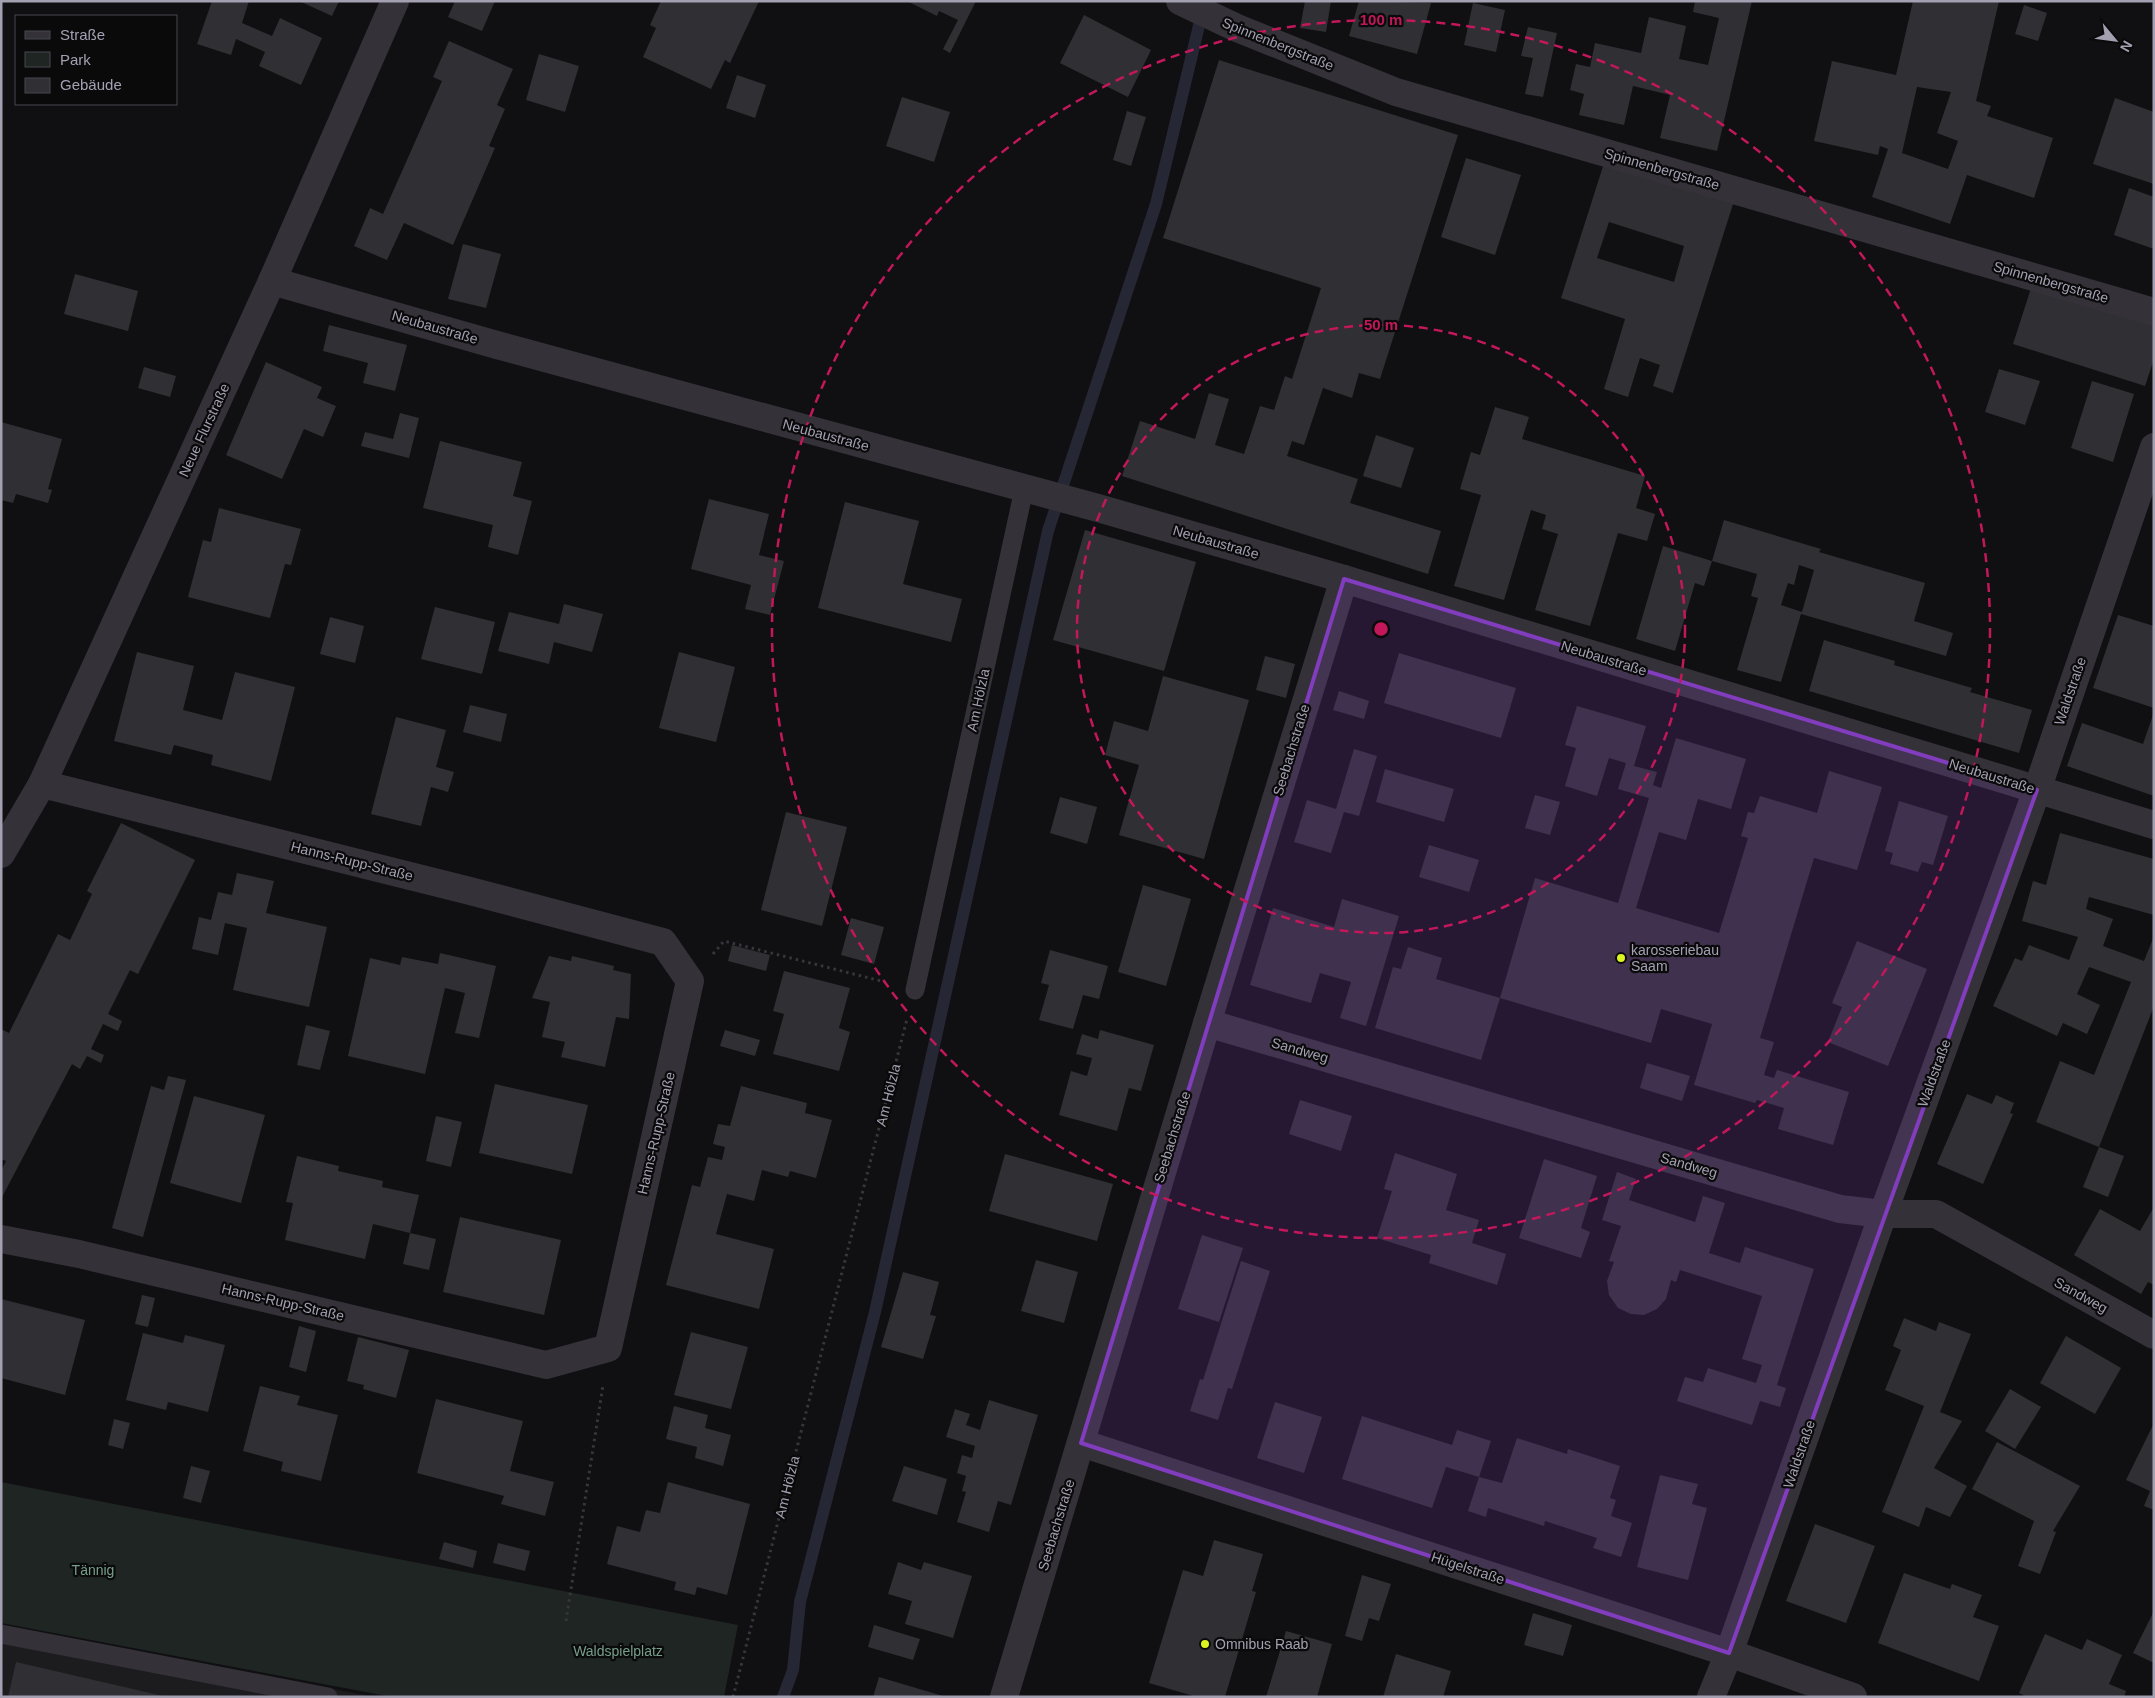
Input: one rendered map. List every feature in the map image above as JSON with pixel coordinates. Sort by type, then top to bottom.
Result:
[{"type":"street","name":"Neue Flurstraße","points":[[1,854],[42,784],[272,281],[395,1]]},
{"type":"street","name":"Spinnenbergstraße","points":[[1180,1],[1237,28],[1396,92],[2154,312]]},
{"type":"street","name":"Neubaustraße","points":[[272,281],[497,345],[1098,508],[1344,578],[2154,825]]},
{"type":"street","name":"Waldstraße","points":[[1711,1697],[1729,1653],[1883,1214],[2037,790],[2154,447]]},
{"type":"street","name":"Seebachstraße","points":[[1004,1697],[1206,1022],[1344,578]]},
{"type":"street","name":"Hanns-Rupp-Straße","points":[[1,1239],[78,1254],[546,1365],[608,1348],[690,981],[663,942],[470,891],[42,784]]},
{"type":"street","name":"Sandweg","points":[[1206,1022],[1840,1209],[1883,1214],[1936,1214],[2154,1335]]},
{"type":"street","name":"Hügelstraße","points":[[1081,1443],[1729,1653],[1853,1697]]},
{"type":"lane","name":"Am Hölzla","points":[[914,990],[1024,489]]},
{"type":"lane","points":[[1,1634],[328,1697]]},
{"type":"path","points":[[690,981],[724,941],[914,990]]},
{"type":"path","name":"Am Hölzla","points":[[733,1697],[914,990]]},
{"type":"path","points":[[566,1621],[608,1348]]},
{"type":"highlighted area","points":[[1344,579],[2037,790],[1729,1653],[1081,1443]]},
{"type":"shaded area","points":[[1,1626],[375,1697],[1,1697]]},
{"type":"green space","name":"Tännig","points":[[1,1482],[738,1625],[724,1697],[392,1697],[1,1623]]},
{"type":"building","points":[[212,1],[249,1],[242,23],[272,36],[280,18],[322,38],[301,85],[259,66],[265,52],[236,39],[231,55],[197,44]]},
{"type":"building","points":[[299,1],[339,1],[332,16]]},
{"type":"building","points":[[455,1],[495,1],[482,31],[448,17]]},
{"type":"building","points":[[661,1],[759,1],[730,63],[725,60],[711,89],[643,57],[656,28],[650,25]]},
{"type":"building","points":[[907,1],[976,1],[950,53],[943,49],[958,20],[939,11],[937,16]]},
{"type":"building","points":[[1305,1],[1331,1],[1326,32],[1300,28]]},
{"type":"building","points":[[1359,1],[1431,3],[1417,54],[1349,36]]},
{"type":"building","points":[[1695,1],[1752,1],[1717,151],[1660,138],[1670,95],[1633,86],[1624,125],[1579,115],[1584,94],[1570,90],[1576,64],[1590,67],[1595,43],[1641,53],[1649,17],[1686,26],[1679,59],[1708,65],[1719,18],[1693,12]]},
{"type":"building","points":[[1913,1],[1999,1],[1976,101],[1991,106],[1987,116],[2053,138],[2034,198],[1967,175],[1950,224],[1872,197],[1888,149],[1880,146],[1878,155],[1814,141],[1832,61],[1896,75]],"holes":[[[1917,87],[1951,92],[1937,133],[1958,141],[1948,169],[1902,153]]]},
{"type":"building","points":[[1473,3],[1505,10],[1496,52],[1464,45]]},
{"type":"building","points":[[2024,5],[2047,13],[2038,41],[2015,34]]},
{"type":"building","points":[[1084,15],[1151,50],[1128,97],[1060,63]]},
{"type":"building","points":[[1528,27],[1557,33],[1543,97],[1525,94],[1533,58],[1521,56]]},
{"type":"building","points":[[449,41],[513,69],[497,105],[505,109],[489,146],[495,148],[453,245],[404,223],[387,260],[354,246],[370,208],[383,214],[442,81],[433,77]]},
{"type":"building","points":[[539,54],[579,66],[565,112],[526,100]]},
{"type":"building","points":[[1219,60],[1458,135],[1380,379],[1359,373],[1352,398],[1323,388],[1304,445],[1292,441],[1287,456],[1358,479],[1350,503],[1441,531],[1428,574],[1122,476],[1140,421],[1195,439],[1209,393],[1229,399],[1215,445],[1244,454],[1260,406],[1274,410],[1285,376],[1292,379],[1321,288],[1163,238]]},
{"type":"building","points":[[737,75],[766,85],[755,118],[726,108]]},
{"type":"building","points":[[902,97],[950,112],[934,162],[886,146]]},
{"type":"building","points":[[2115,98],[2154,112],[2154,184],[2093,164]]},
{"type":"building","points":[[1127,111],[1146,117],[1131,166],[1113,160]]},
{"type":"building","points":[[1466,158],[1521,175],[1495,255],[1441,237]]},
{"type":"building","points":[[1605,160],[1734,201],[1673,393],[1653,386],[1660,365],[1640,358],[1628,397],[1604,389],[1625,319],[1561,298]],"holes":[[[1609,222],[1684,246],[1674,282],[1597,258]]]},
{"type":"building","points":[[2129,188],[2154,197],[2154,249],[2114,235]]},
{"type":"building","points":[[463,244],[501,254],[486,308],[448,299]]},
{"type":"building","points":[[75,274],[138,291],[128,331],[64,314]]},
{"type":"building","points":[[2032,285],[2154,324],[2154,359],[2145,386],[2013,344]]},
{"type":"building","points":[[329,325],[407,345],[395,391],[363,383],[368,363],[323,351]]},
{"type":"building","points":[[266,362],[322,387],[317,398],[336,406],[323,437],[304,429],[282,479],[226,455]]},
{"type":"building","points":[[144,367],[176,376],[170,397],[138,388]]},
{"type":"building","points":[[1999,369],[2040,381],[2025,425],[1985,412]]},
{"type":"building","points":[[2092,381],[2134,394],[2113,462],[2071,448]]},
{"type":"building","points":[[1495,407],[1529,417],[1522,439],[1645,476],[1636,508],[1655,514],[1647,541],[1618,533],[1590,626],[1535,610],[1558,534],[1542,529],[1546,515],[1531,510],[1504,600],[1454,586],[1481,495],[1460,489],[1471,452],[1480,455]]},
{"type":"building","points":[[400,413],[419,418],[409,458],[361,446],[365,432],[393,439]]},
{"type":"building","points":[[1,422],[62,439],[48,489],[52,490],[48,503],[16,494],[13,503],[1,500]]},
{"type":"building","points":[[1376,435],[1414,448],[1401,488],[1363,476]]},
{"type":"building","points":[[440,441],[522,462],[513,496],[532,501],[518,555],[488,547],[493,525],[423,508]]},
{"type":"building","points":[[709,499],[769,514],[759,555],[784,561],[770,615],[745,609],[751,585],[691,569]]},
{"type":"building","points":[[845,502],[919,521],[903,584],[962,599],[951,642],[818,608]]},
{"type":"building","points":[[219,508],[301,529],[291,565],[285,564],[270,618],[188,597],[203,540],[211,542]]},
{"type":"building","points":[[1724,520],[1821,549],[1819,552],[1925,583],[1914,621],[1953,633],[1946,656],[1801,614],[1781,682],[1737,670],[1758,598],[1751,596],[1757,574],[1712,561]],"holes":[[[1799,565],[1814,570],[1802,612],[1781,605],[1788,583],[1794,585]]]},
{"type":"building","points":[[1085,530],[1196,562],[1164,671],[1053,640]]},
{"type":"building","points":[[1663,546],[1712,561],[1704,586],[1695,583],[1675,651],[1636,639]]},
{"type":"building","points":[[564,604],[603,614],[592,652],[554,642],[549,664],[498,651],[509,612],[559,624]]},
{"type":"building","points":[[435,607],[495,622],[482,674],[421,659]]},
{"type":"building","points":[[2118,615],[2154,626],[2154,708],[2093,688]]},
{"type":"building","points":[[330,617],[364,626],[355,663],[320,654]]},
{"type":"building","points":[[1824,640],[1895,661],[1894,665],[1972,688],[1970,692],[2032,710],[2019,753],[1809,691]]},
{"type":"building","points":[[137,652],[194,666],[183,710],[222,720],[235,672],[295,687],[271,781],[211,765],[213,755],[174,745],[171,755],[114,741]]},
{"type":"building","points":[[679,652],[735,667],[716,742],[659,728]]},
{"type":"building","points":[[1399,653],[1516,688],[1501,738],[1384,703]]},
{"type":"building","points":[[1265,656],[1295,664],[1286,698],[1256,690]]},
{"type":"building","points":[[1163,676],[1249,700],[1204,859],[1119,835],[1139,765],[1105,755],[1114,721],[1148,731]]},
{"type":"building","points":[[1339,691],[1369,701],[1364,719],[1333,710]]},
{"type":"building","points":[[470,705],[507,714],[501,742],[463,732]]},
{"type":"building","points":[[1577,706],[1646,726],[1634,766],[1657,772],[1653,785],[1661,788],[1676,738],[1746,759],[1731,809],[1698,799],[1686,840],[1659,832],[1636,908],[1719,933],[1748,838],[1741,836],[1748,812],[1754,813],[1760,796],[1817,813],[1829,771],[1882,787],[1857,870],[1814,858],[1760,1038],[1774,1042],[1764,1075],[1774,1078],[1777,1070],[1849,1092],[1833,1145],[1778,1129],[1784,1108],[1757,1100],[1755,1103],[1694,1085],[1712,1024],[1661,1009],[1651,1043],[1500,998],[1535,878],[1618,903],[1649,798],[1618,789],[1626,763],[1609,758],[1597,796],[1565,786],[1576,748],[1565,745]]},
{"type":"building","points":[[2154,712],[2154,796],[2067,766],[2082,723],[2143,744]]},
{"type":"building","points":[[396,717],[446,730],[436,767],[454,772],[448,792],[431,787],[421,826],[371,814]]},
{"type":"building","points":[[1354,749],[1377,756],[1359,816],[1344,812],[1331,853],[1294,842],[1307,800],[1336,809]]},
{"type":"building","points":[[1385,769],[1454,789],[1444,822],[1376,802]]},
{"type":"building","points":[[1535,795],[1560,802],[1550,835],[1525,828]]},
{"type":"building","points":[[1060,797],[1097,807],[1087,844],[1050,833]]},
{"type":"building","points":[[1899,801],[1948,816],[1933,865],[1922,862],[1918,872],[1890,864],[1893,853],[1885,851]]},
{"type":"building","points":[[786,812],[847,827],[822,926],[761,910]]},
{"type":"building","points":[[121,823],[195,860],[138,974],[130,970],[108,1014],[122,1021],[118,1031],[103,1024],[91,1049],[104,1055],[101,1063],[87,1056],[80,1069],[72,1064],[1,1199],[1,1171],[6,1161],[1,1159],[1,1029],[9,1033],[58,934],[70,940],[92,894],[87,891]]},
{"type":"building","points":[[2060,833],[2154,859],[2154,915],[2089,897],[2086,909],[2113,919],[2103,946],[2144,961],[2154,936],[2154,1006],[2099,1147],[2036,1122],[2060,1061],[2094,1075],[2131,982],[2089,967],[2077,994],[2100,1005],[2087,1034],[2063,1023],[2057,1036],[1993,1006],[2015,958],[2022,961],[2029,945],[2069,960],[2078,937],[2022,921],[2033,881],[2046,885]]},
{"type":"building","points":[[1429,845],[1479,860],[1469,892],[1419,877]]},
{"type":"building","points":[[237,873],[274,881],[266,913],[327,927],[309,1007],[233,990],[247,928],[225,923],[218,955],[192,949],[199,917],[211,920],[218,892],[232,895]]},
{"type":"building","points":[[1143,885],[1191,899],[1166,986],[1118,972]]},
{"type":"building","points":[[1342,899],[1399,916],[1366,1026],[1340,1018],[1351,982],[1320,973],[1311,1003],[1250,985],[1273,908],[1334,927]]},
{"type":"building","points":[[851,918],[884,927],[874,964],[841,955]]},
{"type":"building","points":[[1857,941],[1927,969],[1888,1066],[1828,1042],[1842,1007],[1832,1003]]},
{"type":"building","points":[[732,945],[770,955],[766,971],[728,961]]},
{"type":"building","points":[[1408,947],[1442,958],[1436,979],[1500,998],[1481,1060],[1375,1028],[1393,967],[1401,969]]},
{"type":"building","points":[[1050,950],[1108,966],[1099,999],[1083,995],[1073,1029],[1039,1020],[1049,985],[1041,983]]},
{"type":"building","points":[[440,953],[496,966],[479,1038],[455,1033],[465,993],[445,988],[425,1074],[348,1056],[370,958],[400,965],[402,957],[438,964]]},
{"type":"building","points":[[549,956],[571,961],[572,956],[614,966],[613,970],[631,974],[629,1019],[616,1017],[605,1067],[561,1057],[565,1042],[542,1037],[550,1002],[532,998]]},
{"type":"building","points":[[784,971],[850,988],[839,1028],[850,1032],[839,1071],[773,1054],[784,1014],[773,1011]]},
{"type":"building","points":[[306,1025],[330,1031],[320,1070],[297,1065]]},
{"type":"building","points":[[725,1030],[760,1040],[755,1056],[720,1046]]},
{"type":"building","points":[[1100,1030],[1154,1045],[1141,1091],[1129,1088],[1117,1131],[1059,1115],[1071,1071],[1087,1076],[1092,1058],[1076,1054],[1082,1034],[1098,1039]]},
{"type":"building","points":[[1647,1063],[1690,1076],[1682,1101],[1640,1088]]},
{"type":"building","points":[[168,1076],[186,1080],[143,1237],[112,1228],[151,1086],[164,1090]]},
{"type":"building","points":[[495,1084],[588,1105],[572,1174],[479,1153]]},
{"type":"building","points":[[741,1086],[807,1103],[805,1113],[832,1120],[816,1178],[790,1171],[788,1177],[762,1170],[754,1201],[727,1194],[716,1234],[774,1249],[759,1309],[666,1285],[692,1185],[700,1187],[708,1157],[722,1160],[725,1147],[713,1144],[718,1124],[730,1126]]},
{"type":"building","points":[[1967,1094],[1992,1104],[1996,1095],[2014,1103],[2010,1113],[2013,1114],[1983,1184],[1937,1164]]},
{"type":"building","points":[[194,1096],[265,1115],[241,1203],[170,1183]]},
{"type":"building","points":[[1300,1100],[1352,1116],[1341,1151],[1289,1134]]},
{"type":"building","points":[[436,1116],[462,1122],[451,1167],[426,1161]]},
{"type":"building","points":[[2099,1147],[2124,1156],[2108,1197],[2083,1187]]},
{"type":"building","points":[[1395,1153],[1457,1174],[1446,1210],[1479,1220],[1472,1243],[1506,1254],[1497,1285],[1429,1263],[1431,1255],[1377,1238],[1392,1191],[1384,1189]]},
{"type":"building","points":[[1005,1154],[1113,1184],[1097,1241],[989,1211]]},
{"type":"building","points":[[297,1156],[339,1166],[338,1171],[383,1181],[382,1187],[419,1195],[410,1233],[373,1224],[365,1259],[285,1240],[293,1203],[286,1202]]},
{"type":"building","points":[[1544,1159],[1597,1176],[1581,1228],[1590,1232],[1581,1258],[1519,1238]]},
{"type":"building","points":[[1617,1172],[1636,1179],[1629,1200],[1695,1222],[1703,1196],[1725,1203],[1709,1253],[1740,1263],[1745,1247],[1814,1269],[1777,1385],[1786,1388],[1780,1407],[1760,1401],[1752,1425],[1677,1401],[1685,1377],[1703,1382],[1708,1368],[1756,1383],[1762,1365],[1742,1359],[1762,1296],[1680,1270],[1676,1282],[1671,1280],[1666,1299],[1657,1309],[1644,1315],[1631,1314],[1618,1308],[1609,1295],[1607,1281],[1614,1262],[1609,1261],[1621,1226],[1602,1220]]},
{"type":"building","points":[[2154,1207],[2154,1285],[2148,1282],[2141,1294],[2074,1255],[2100,1209],[2140,1231]]},
{"type":"building","points":[[460,1217],[561,1240],[544,1315],[443,1292]]},
{"type":"building","points":[[410,1233],[436,1239],[429,1270],[403,1264]]},
{"type":"building","points":[[1202,1235],[1243,1248],[1219,1322],[1178,1309]]},
{"type":"building","points":[[1036,1260],[1078,1272],[1064,1323],[1021,1311]]},
{"type":"building","points":[[1241,1261],[1270,1271],[1232,1389],[1228,1388],[1218,1420],[1190,1411],[1200,1379],[1203,1380]]},
{"type":"building","points":[[903,1272],[939,1282],[930,1315],[936,1316],[923,1359],[881,1347]]},
{"type":"building","points":[[142,1295],[155,1298],[148,1327],[135,1324]]},
{"type":"building","points":[[1,1299],[85,1320],[65,1395],[1,1378]]},
{"type":"building","points":[[1904,1318],[1936,1331],[1939,1322],[1971,1334],[1940,1412],[1962,1421],[1934,1468],[1967,1486],[1950,1517],[1926,1507],[1919,1527],[1882,1512],[1924,1406],[1885,1390],[1901,1350],[1893,1346]]},
{"type":"building","points":[[299,1326],[316,1331],[306,1372],[289,1367]]},
{"type":"building","points":[[691,1332],[748,1347],[731,1409],[674,1395]]},
{"type":"building","points":[[143,1333],[183,1343],[185,1335],[225,1345],[208,1412],[168,1402],[166,1410],[126,1400]]},
{"type":"building","points":[[2066,1336],[2121,1368],[2095,1414],[2040,1383]]},
{"type":"building","points":[[358,1337],[409,1350],[396,1398],[363,1389],[364,1385],[347,1381]]},
{"type":"building","points":[[260,1386],[300,1396],[297,1405],[338,1415],[321,1481],[281,1471],[283,1462],[243,1451]]},
{"type":"building","points":[[2010,1389],[2041,1407],[2015,1449],[1985,1431]]},
{"type":"building","points":[[436,1399],[523,1421],[510,1471],[554,1482],[545,1516],[501,1504],[504,1496],[417,1473]]},
{"type":"building","points":[[989,1400],[1038,1415],[1011,1505],[998,1501],[989,1532],[957,1522],[966,1492],[962,1491],[966,1476],[957,1473],[962,1455],[972,1458],[975,1446],[946,1437],[955,1409],[970,1414],[966,1425],[980,1430]]},
{"type":"building","points":[[1275,1402],[1322,1417],[1304,1473],[1257,1458]]},
{"type":"building","points":[[674,1406],[708,1415],[705,1428],[731,1435],[723,1466],[695,1458],[697,1447],[666,1439]]},
{"type":"building","points":[[1362,1416],[1452,1445],[1457,1430],[1491,1441],[1479,1477],[1446,1467],[1432,1508],[1342,1479]]},
{"type":"building","points":[[114,1419],[130,1423],[123,1449],[108,1445]]},
{"type":"building","points":[[2154,1423],[2154,1510],[2144,1506],[2150,1491],[2126,1480]]},
{"type":"building","points":[[1517,1438],[1567,1454],[1568,1449],[1620,1466],[1610,1498],[1616,1500],[1611,1516],[1632,1523],[1621,1557],[1593,1548],[1597,1538],[1545,1521],[1544,1526],[1488,1508],[1486,1517],[1468,1511],[1479,1477],[1502,1483]]},
{"type":"building","points":[[1997,1442],[2080,1486],[2053,1531],[2056,1532],[2040,1574],[2018,1566],[2034,1521],[1972,1489]]},
{"type":"building","points":[[191,1466],[210,1471],[201,1503],[183,1498]]},
{"type":"building","points":[[904,1466],[947,1479],[937,1515],[892,1501]]},
{"type":"building","points":[[1660,1475],[1698,1484],[1692,1504],[1707,1508],[1688,1580],[1637,1567]]},
{"type":"building","points":[[668,1482],[750,1504],[727,1595],[697,1587],[695,1595],[674,1590],[676,1582],[607,1564],[617,1526],[640,1532],[646,1510],[660,1513]]},
{"type":"building","points":[[1815,1524],[1875,1546],[1846,1623],[1786,1601]]},
{"type":"building","points":[[1214,1540],[1263,1554],[1252,1591],[1256,1592],[1225,1697],[1197,1697],[1149,1683],[1183,1570],[1203,1576]]},
{"type":"building","points":[[444,1542],[477,1551],[473,1568],[439,1559]]},
{"type":"building","points":[[498,1543],[530,1551],[525,1571],[493,1563]]},
{"type":"building","points":[[898,1562],[921,1570],[924,1562],[972,1576],[953,1638],[905,1624],[912,1601],[888,1594]]},
{"type":"building","points":[[1904,1573],[1950,1589],[1952,1584],[1982,1595],[1973,1617],[1999,1626],[1979,1681],[1878,1643]]},
{"type":"building","points":[[1362,1575],[1391,1584],[1379,1621],[1369,1618],[1362,1641],[1345,1636]]},
{"type":"building","points":[[2154,1611],[2154,1663],[2133,1653]]},
{"type":"building","points":[[1533,1613],[1572,1625],[1563,1656],[1524,1645]]},
{"type":"building","points":[[874,1625],[920,1639],[913,1660],[868,1647]]},
{"type":"building","points":[[1286,1631],[1332,1644],[1317,1697],[1266,1697]]},
{"type":"building","points":[[2045,1634],[2082,1650],[2087,1639],[2122,1655],[2109,1684],[2126,1691],[2124,1697],[2027,1697],[2019,1693]]},
{"type":"building","points":[[1396,1654],[1451,1671],[1443,1697],[1383,1697]]},
{"type":"building","points":[[16,1662],[163,1696],[163,1697],[8,1697]]},
{"type":"building","points":[[879,1677],[943,1696],[943,1697],[873,1697]]},
{"type":"waterway","points":[[783,1697],[793,1670],[800,1602],[875,1312],[1048,531],[1156,204],[1203,9]]},
{"type":"place","name":"karosseriebau Saam","points":[[1621,958]]},
{"type":"place","name":"Omnibus Raab","points":[[1205,1644]]},
{"type":"park label","name":"Waldspielplatz","points":[[618,1651]]}]
